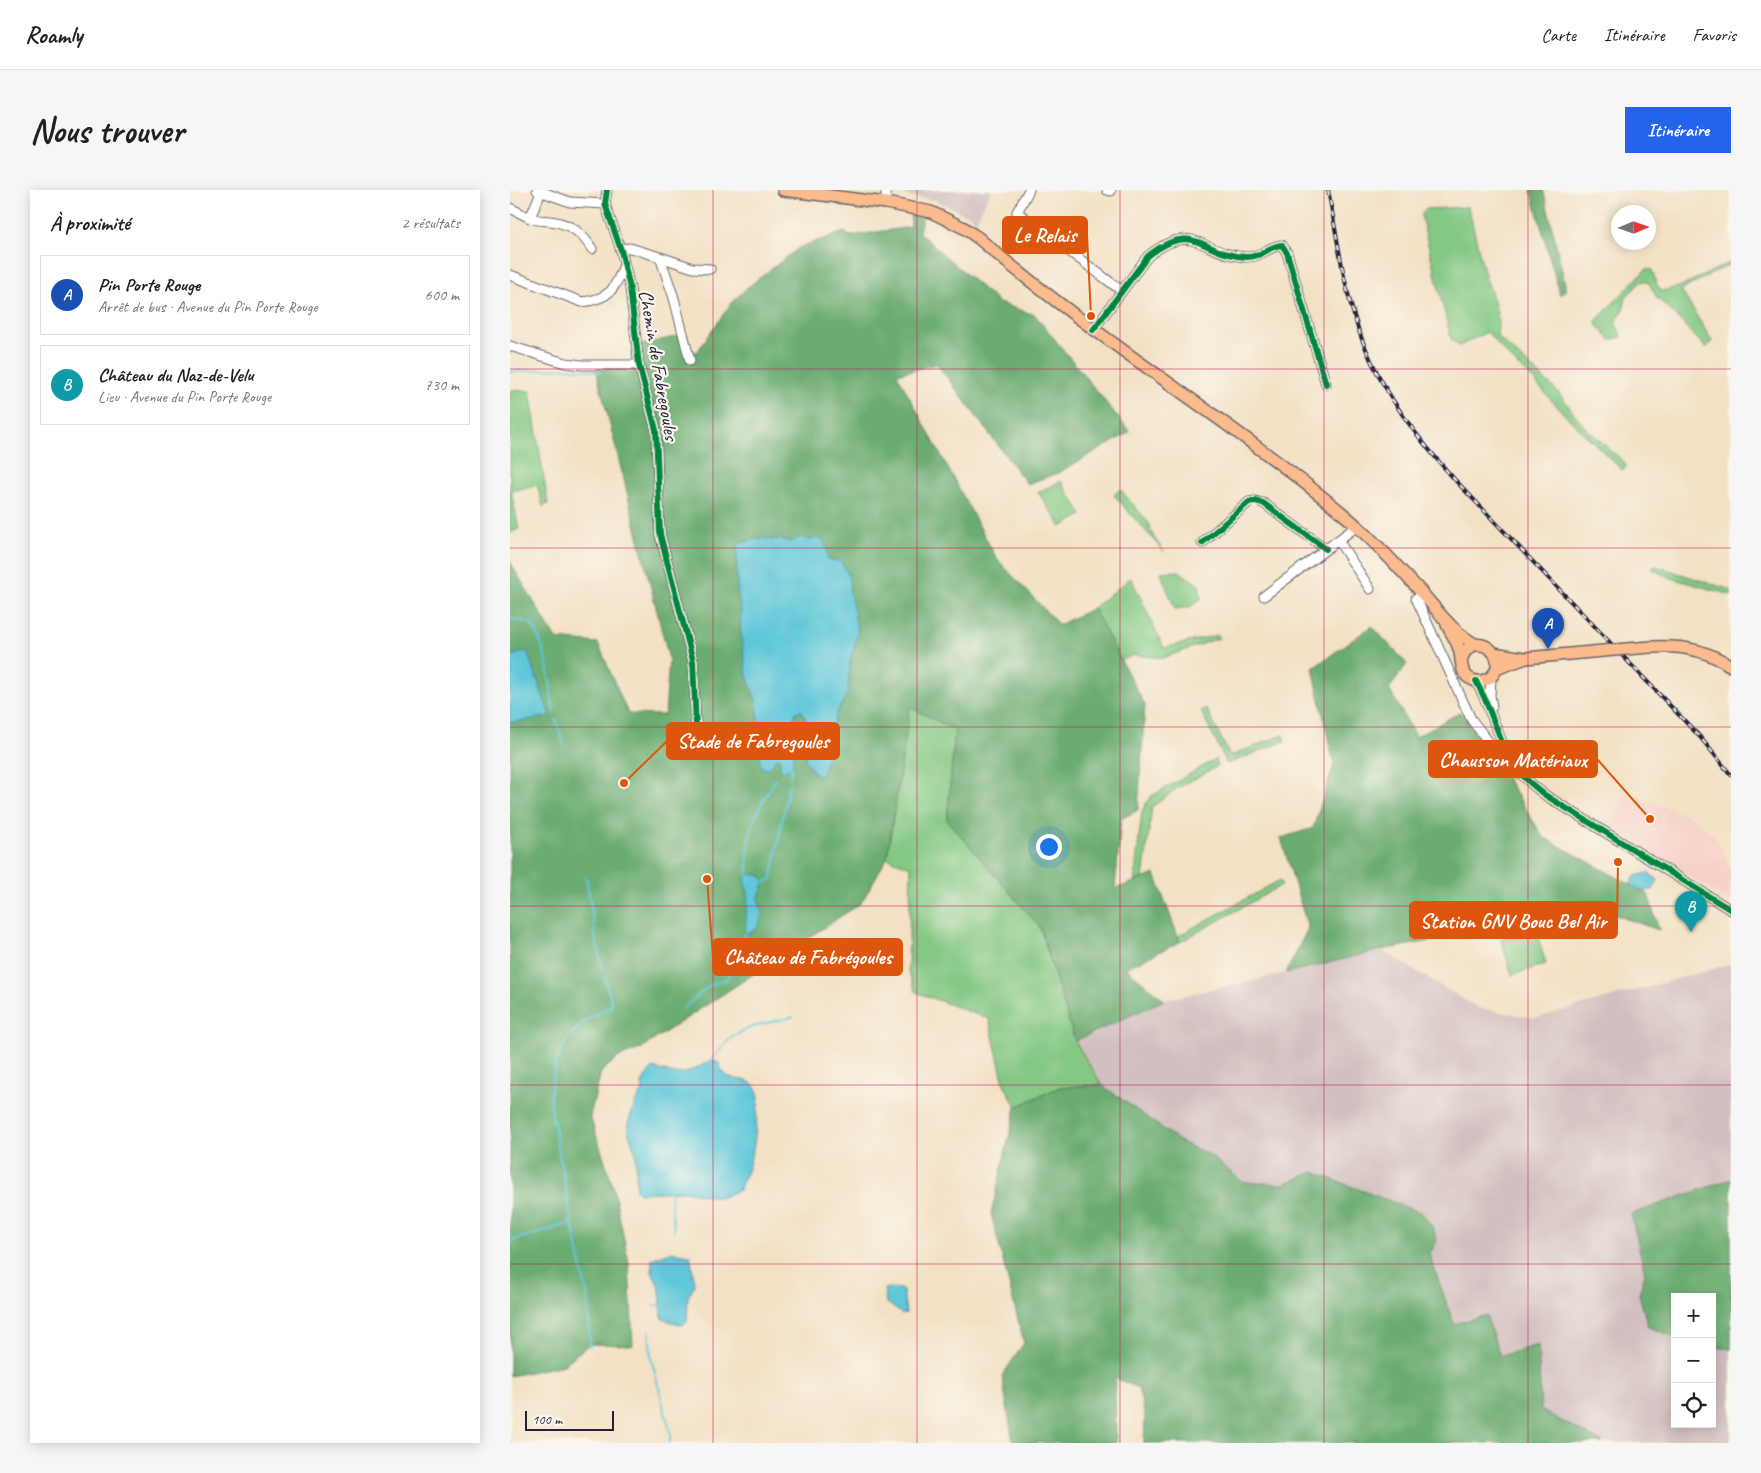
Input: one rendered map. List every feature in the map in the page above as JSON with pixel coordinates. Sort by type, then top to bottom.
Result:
[{"type":"main road","points":[[783,190],[886,203],[931,212],[976,236],[1016,271],[1095,327],[1322,497],[1357,526],[1464,638],[1477,645],[1485,646],[1494,653],[1497,660],[1493,673]]},
{"type":"main road","points":[[1444,619],[1459,650],[1462,666],[1469,678],[1476,681],[1485,680],[1493,673],[1526,658]]},
{"type":"main road","points":[[1462,666],[1466,650],[1477,645]]},
{"type":"main road","points":[[1494,653],[1526,658],[1665,646],[1689,648],[1719,658],[1731,666]]},
{"type":"street","name":"Chemin de Fabregoules","points":[[607,190],[605,204],[620,249],[630,288],[639,362],[656,430],[660,534],[693,661],[696,726]]},
{"type":"street","points":[[886,190],[886,203]]},
{"type":"street","points":[[1029,190],[1017,212],[1122,291]]},
{"type":"street","points":[[530,218],[539,191],[570,202],[605,204]]},
{"type":"street","points":[[510,208],[530,218],[562,223],[574,229],[585,238],[592,249]]},
{"type":"street","points":[[1095,327],[1148,256],[1159,247],[1177,240],[1189,239],[1232,256],[1248,258],[1263,254],[1274,245],[1282,245],[1287,253],[1326,384]]},
{"type":"street","points":[[620,249],[630,248],[693,268],[710,269]]},
{"type":"street","points":[[660,257],[674,298],[690,361]]},
{"type":"street","points":[[510,275],[582,302],[594,301],[606,296],[615,287],[624,265]]},
{"type":"street","points":[[510,346],[565,363],[625,365],[639,362]]},
{"type":"street","points":[[1202,543],[1249,502],[1255,501],[1262,503],[1326,549]]},
{"type":"street","points":[[1264,596],[1357,526]]},
{"type":"street","points":[[1338,540],[1370,589]]},
{"type":"street","points":[[1416,598],[1470,719],[1491,745]]},
{"type":"street","points":[[1450,677],[1462,666]]},
{"type":"street","points":[[1493,673],[1490,696],[1496,729]]},
{"type":"street","points":[[1476,681],[1484,697],[1503,749],[1513,766],[1545,795],[1731,910]]},
{"type":"shaded area","points":[[902,190],[991,190],[975,223],[970,215],[935,200],[910,197],[904,194]]},
{"type":"shaded area","points":[[1626,793],[1691,817],[1714,836],[1731,867],[1731,902],[1611,827]]},
{"type":"shaded area","points":[[1381,950],[1478,1008],[1536,1018],[1731,964],[1731,1179],[1631,1214],[1645,1273],[1639,1294],[1648,1327],[1671,1336],[1671,1428],[1716,1428],[1716,1347],[1731,1349],[1731,1443],[1603,1443],[1541,1410],[1538,1345],[1500,1357],[1454,1324],[1429,1253],[1436,1242],[1433,1228],[1422,1213],[1313,1172],[1284,1184],[1243,1182],[1208,1154],[1181,1142],[1102,1085],[1075,1041],[1164,1000]]},
{"type":"green space","points":[[1531,190],[1543,190],[1546,200],[1565,284],[1565,291],[1560,295]]},
{"type":"green space","points":[[1468,207],[1498,319],[1497,336],[1558,392],[1583,425],[1625,463],[1626,468],[1622,470],[1564,414],[1487,332],[1459,346],[1451,339],[1421,215],[1425,209]]},
{"type":"green space","points":[[910,212],[922,219],[919,233],[999,303],[1035,315],[1130,432],[1058,473],[1027,484],[937,364],[897,374],[997,559],[1059,625],[1093,608],[1145,705],[1138,810],[1121,819],[1115,889],[1155,874],[1180,942],[1126,968],[1164,1000],[1075,1041],[1040,927],[947,820],[955,730],[910,707],[887,858],[861,903],[640,1049],[619,1057],[601,1072],[590,1116],[613,1186],[629,1263],[633,1345],[589,1344],[564,1365],[510,1376],[510,562],[556,639],[598,643],[628,714],[665,715],[669,659],[596,369],[630,369],[633,347],[686,334],[691,352],[697,352],[732,302],[748,287],[800,247],[844,232],[850,236],[911,227]]},
{"type":"green space","points":[[1731,262],[1731,264],[1681,290],[1712,341],[1706,348],[1657,298],[1649,283],[1642,281],[1626,297],[1623,311],[1615,322],[1622,337],[1610,340],[1595,322],[1646,269],[1652,270],[1661,291],[1679,287]]},
{"type":"green space","points":[[510,390],[530,391],[548,504],[543,506],[537,485],[511,491],[519,529],[510,533]]},
{"type":"green space","points":[[1061,481],[1082,515],[1061,527],[1038,492]]},
{"type":"green space","points":[[1120,489],[1148,522],[1153,536],[1164,552],[1114,495]]},
{"type":"green space","points":[[1656,566],[1731,590],[1731,595],[1674,579],[1653,570],[1653,567]]},
{"type":"green space","points":[[1179,571],[1199,585],[1201,599],[1190,607],[1175,609],[1161,572]]},
{"type":"green space","points":[[1131,578],[1164,648],[1217,635],[1219,638],[1163,658],[1135,655],[1121,660],[1093,608]]},
{"type":"green space","points":[[1372,626],[1407,664],[1389,689],[1416,737],[1460,712],[1495,759],[1543,837],[1648,894],[1659,930],[1601,910],[1381,950],[1286,973],[1308,928],[1281,838],[1313,828],[1334,765],[1313,668]]},
{"type":"green space","points":[[910,706],[955,730],[947,820],[1040,927],[1075,1041],[1102,1085],[1060,1087],[1016,1107],[1004,1084],[989,1019],[916,992],[908,971],[911,867],[887,858]]},
{"type":"green space","points":[[1206,708],[1230,756],[1283,735],[1285,741],[1227,764],[1201,711]]},
{"type":"green space","points":[[1216,759],[1218,766],[1176,789],[1152,807],[1143,878],[1134,882],[1142,811],[1150,797]]},
{"type":"green space","points":[[1280,880],[1282,885],[1180,942],[1178,936]]},
{"type":"green space","points":[[1536,930],[1546,964],[1512,975],[1501,940]]},
{"type":"green space","points":[[1102,1085],[1181,1142],[1208,1154],[1243,1182],[1284,1184],[1313,1172],[1422,1213],[1433,1228],[1437,1242],[1429,1254],[1454,1324],[1486,1315],[1500,1356],[1538,1345],[1541,1410],[1603,1443],[1144,1443],[1145,1417],[1138,1388],[1115,1378],[1116,1443],[1013,1443],[1002,1376],[1024,1343],[991,1214],[1016,1107],[1060,1087]]},
{"type":"green space","points":[[1731,1179],[1731,1349],[1716,1347],[1716,1293],[1671,1293],[1671,1336],[1648,1327],[1639,1294],[1645,1273],[1631,1214]]},
{"type":"water","points":[[801,537],[809,540],[822,539],[826,547],[828,560],[840,561],[849,576],[850,593],[858,631],[850,661],[848,692],[837,712],[829,738],[826,740],[826,760],[821,776],[817,776],[805,760],[807,728],[802,711],[796,712],[794,718],[792,767],[783,772],[780,769],[780,759],[777,757],[772,766],[768,768],[763,769],[760,764],[758,712],[747,676],[740,627],[741,613],[737,587],[737,546],[742,542],[763,538],[789,541]]},
{"type":"water","points":[[527,651],[550,716],[510,723],[510,656]]},
{"type":"water","points":[[1648,873],[1658,880],[1653,890],[1642,891],[1632,886],[1631,883],[1635,876]]},
{"type":"water","points":[[757,874],[763,878],[764,883],[758,899],[761,919],[756,928],[747,934],[745,931],[748,892],[745,879],[748,875]]},
{"type":"water","points":[[712,1060],[719,1063],[728,1076],[751,1083],[756,1088],[759,1096],[754,1145],[749,1166],[739,1190],[720,1198],[684,1191],[639,1193],[636,1190],[636,1154],[629,1134],[628,1123],[635,1103],[643,1090],[642,1083],[653,1068],[675,1074],[686,1073]]},
{"type":"water","points":[[670,1252],[690,1255],[695,1285],[688,1297],[687,1321],[683,1325],[662,1319],[660,1289],[652,1272],[652,1259]]},
{"type":"water","points":[[884,1289],[903,1291],[906,1313],[902,1314],[886,1302]]},
{"type":"waterway","points":[[510,372],[568,368],[600,372]]},
{"type":"waterway","points":[[510,616],[513,619],[531,623],[537,633],[547,666],[554,711]]},
{"type":"waterway","points":[[556,720],[563,743]]},
{"type":"waterway","points":[[790,778],[792,767]]},
{"type":"waterway","points":[[748,875],[750,833],[756,814],[775,780]]},
{"type":"waterway","points":[[763,883],[771,880],[789,784]]},
{"type":"waterway","points":[[586,877],[594,925]]},
{"type":"waterway","points":[[594,930],[602,969]]},
{"type":"waterway","points":[[683,1009],[710,985],[727,979],[731,973],[738,945],[747,932]]},
{"type":"waterway","points":[[510,1241],[572,1223],[550,1095],[556,1061],[568,1036],[589,1018],[610,1007],[612,1003],[604,976]]},
{"type":"waterway","points":[[712,1060],[721,1048],[739,1033],[762,1024],[793,1017]]},
{"type":"waterway","points":[[670,1190],[674,1230]]},
{"type":"waterway","points":[[572,1223],[588,1299],[590,1346]]},
{"type":"waterway","points":[[654,1306],[661,1304]]},
{"type":"waterway","points":[[649,1331],[651,1358],[671,1435],[669,1443]]},
{"type":"railway","points":[[1328,190],[1342,267],[1356,324],[1371,361],[1403,416],[1456,481],[1700,737],[1731,775]]},
{"type":"cycle path","points":[[607,190],[605,204],[621,250],[630,288],[639,365],[656,430],[660,534],[693,661],[696,726]]},
{"type":"cycle path","points":[[1093,330],[1148,256],[1164,245],[1177,240],[1188,240],[1231,255],[1246,257],[1256,256],[1273,247],[1282,245],[1287,253],[1326,384]]},
{"type":"cycle path","points":[[1202,543],[1249,502],[1255,501],[1263,503],[1326,549]]},
{"type":"cycle path","points":[[1476,681],[1508,757],[1530,782],[1545,795],[1731,910]]},
{"type":"place","name":"Le Relais","points":[[1091,316]]},
{"type":"place","name":"Pin Porte Rouge","points":[[1548,649]]},
{"type":"place","name":"Stade de Fabregoules","points":[[624,783]]},
{"type":"place","name":"Chausson Matériaux","points":[[1650,819]]},
{"type":"place","name":"Station GNV Bouc Bel Air","points":[[1618,862]]},
{"type":"place","name":"Château de Fabrégoules","points":[[707,879]]},
{"type":"place","name":"Château du Naz-de-Velu","points":[[1691,932]]}]
